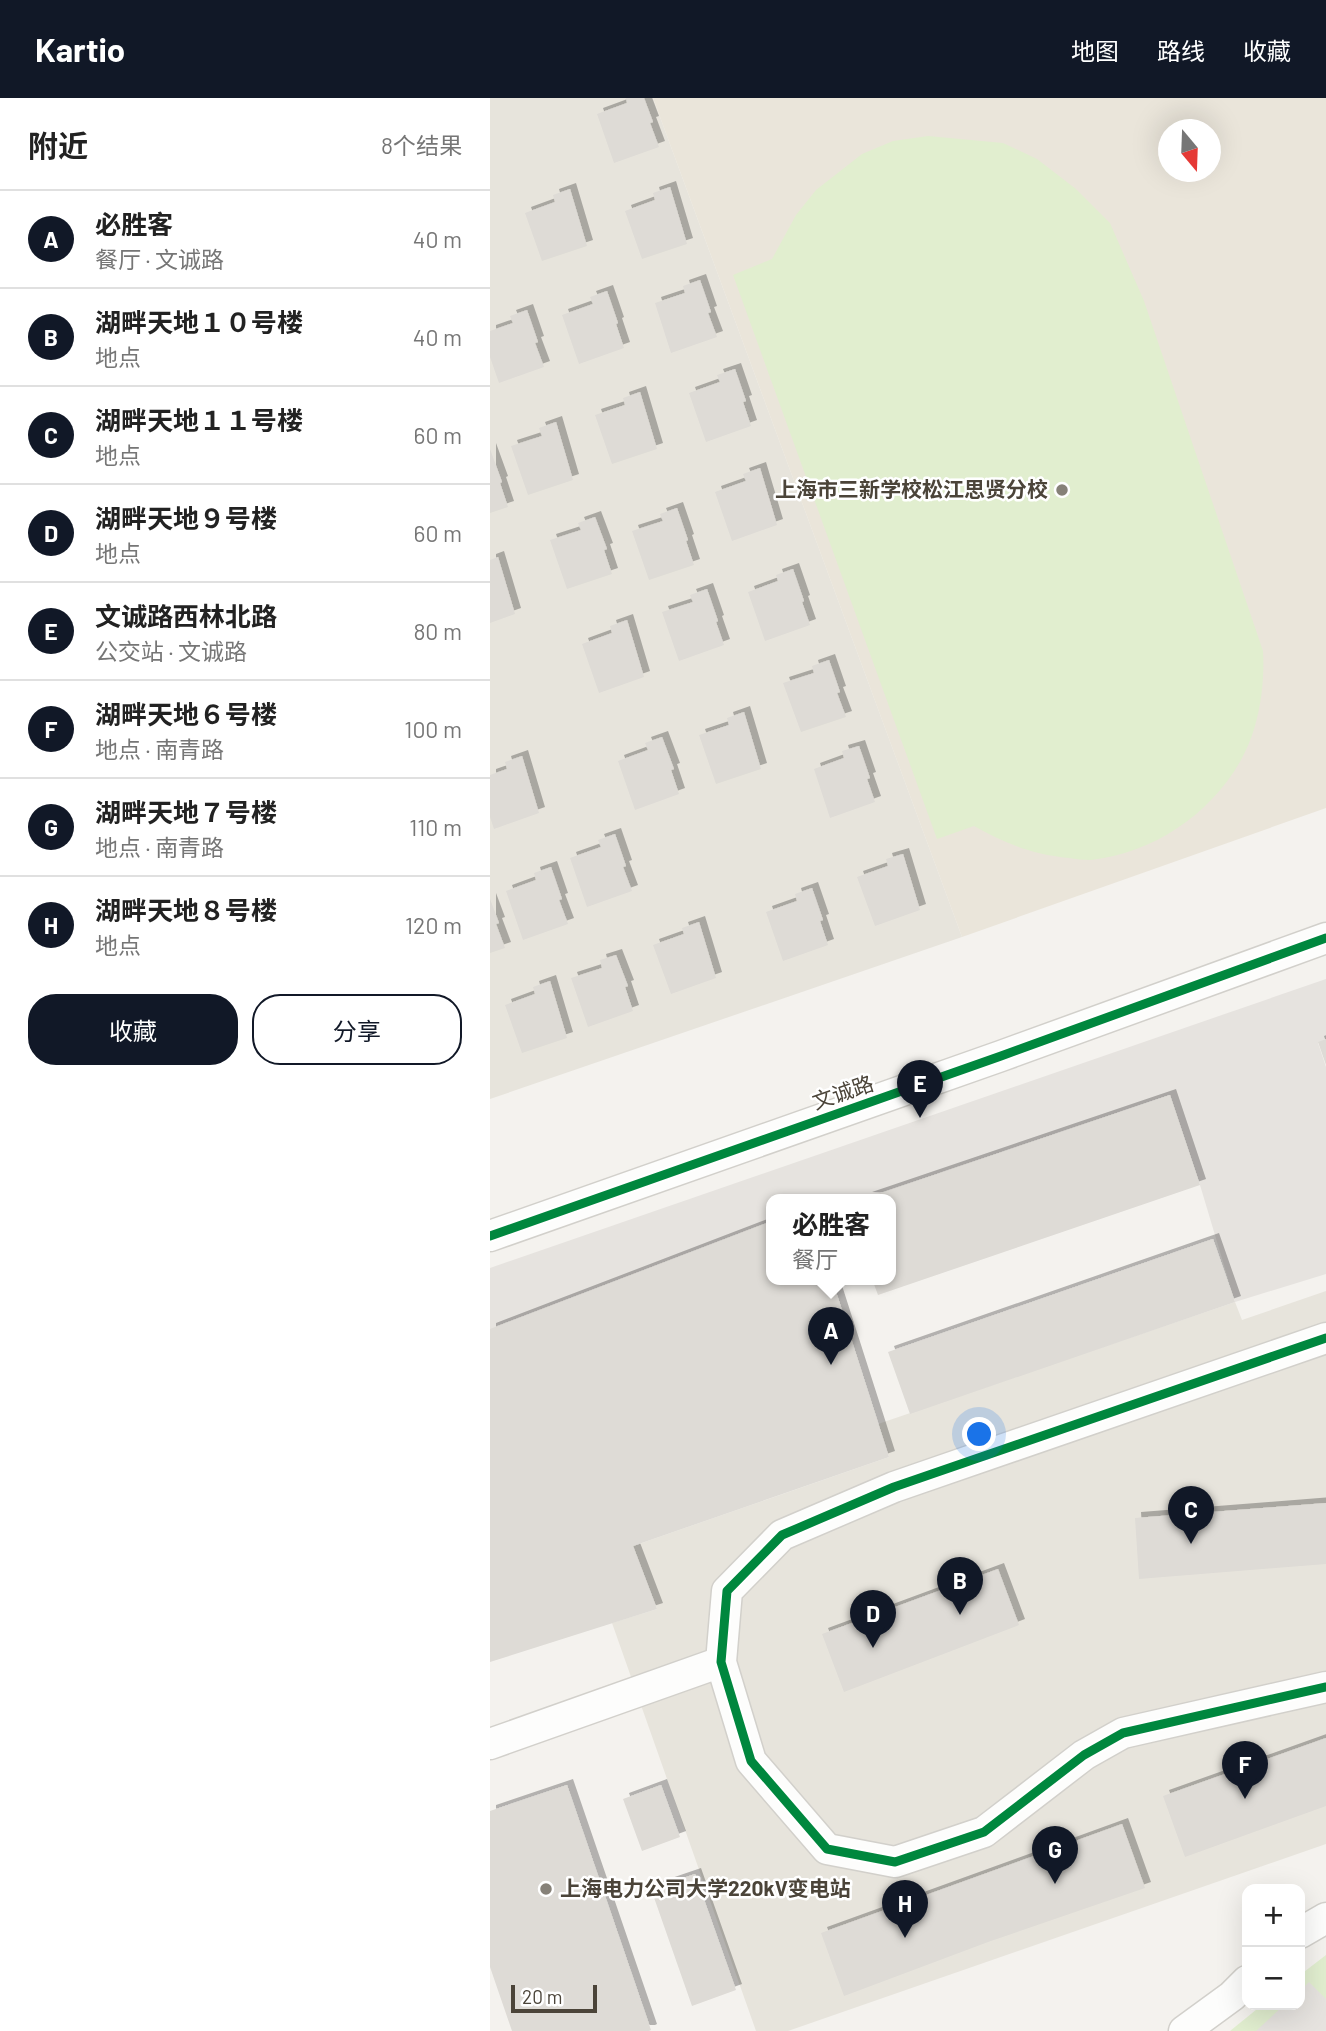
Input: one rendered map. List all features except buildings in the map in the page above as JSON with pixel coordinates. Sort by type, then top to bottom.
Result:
[{"type":"street","name":"文诚路","points":[[490,1236],[1326,938]]},
{"type":"street","points":[[1326,1338],[894,1487],[782,1535],[727,1591],[722,1662],[751,1761],[827,1849],[895,1862],[984,1832],[1084,1755],[1123,1732],[1326,1687]]},
{"type":"street","points":[[490,1745],[722,1662]]},
{"type":"street","points":[[1305,1930],[1326,1918]]},
{"type":"street","points":[[1184,2031],[1242,1986]]},
{"type":"shaded area","points":[[490,98],[653,98],[962,937],[490,1099]]},
{"type":"shaded area","name":"上海市三新学校松江思贤分校","points":[[653,98],[1326,98],[1326,808],[962,937]]},
{"type":"shaded area","points":[[1326,979],[1326,1039],[1318,1043],[1326,1067],[1326,1274],[1235,1302],[1200,1185],[1169,1095],[885,1194],[766,1194],[766,1235],[490,1331],[490,1268]]},
{"type":"shaded area","points":[[1326,1291],[1326,1844],[788,2031],[756,2031],[612,1623],[657,1609],[633,1546],[889,1457],[878,1424],[1235,1302],[1242,1320]]},
{"type":"shaded area","points":[[1309,1982],[1326,1999],[1326,2031],[1256,2031],[1279,2010],[1305,2010],[1305,1986]]},
{"type":"green space","name":"上海市三新学校松江思贤分校","points":[[928,136],[1003,143],[1037,159],[1076,189],[1110,223],[1144,301],[1263,651],[1262,692],[1256,721],[1247,748],[1228,780],[1213,798],[1178,828],[1158,840],[1114,856],[1088,860],[1043,854],[1009,843],[974,826],[937,839],[733,275],[772,259],[796,215],[816,190],[862,154],[893,141]]},
{"type":"green space","points":[[1326,1955],[1326,2031],[1230,2031],[1256,2010],[1305,2010],[1305,1971]]},
{"type":"cycle path","points":[[490,1236],[1326,938]]},
{"type":"cycle path","points":[[1326,1338],[894,1487],[782,1535],[727,1591],[721,1662],[751,1761],[827,1849],[895,1862],[984,1832],[1084,1755],[1123,1733],[1326,1687]]},
{"type":"place","name":"上海市三新学校松江思贤分校","points":[[1062,490]]},
{"type":"place","name":"文诚路西林北路","points":[[920,1118]]},
{"type":"place","name":"必胜客","points":[[831,1365]]},
{"type":"place","name":"湖畔天地１１号楼","points":[[1191,1544]]},
{"type":"place","name":"湖畔天地１０号楼","points":[[960,1615]]},
{"type":"place","name":"湖畔天地９号楼","points":[[873,1648]]},
{"type":"place","name":"湖畔天地６号楼","points":[[1245,1799]]},
{"type":"place","name":"湖畔天地７号楼","points":[[1055,1884]]},
{"type":"place","name":"上海电力公司大学220kV变电站","points":[[546,1889]]},
{"type":"place","name":"湖畔天地８号楼","points":[[905,1938]]}]
